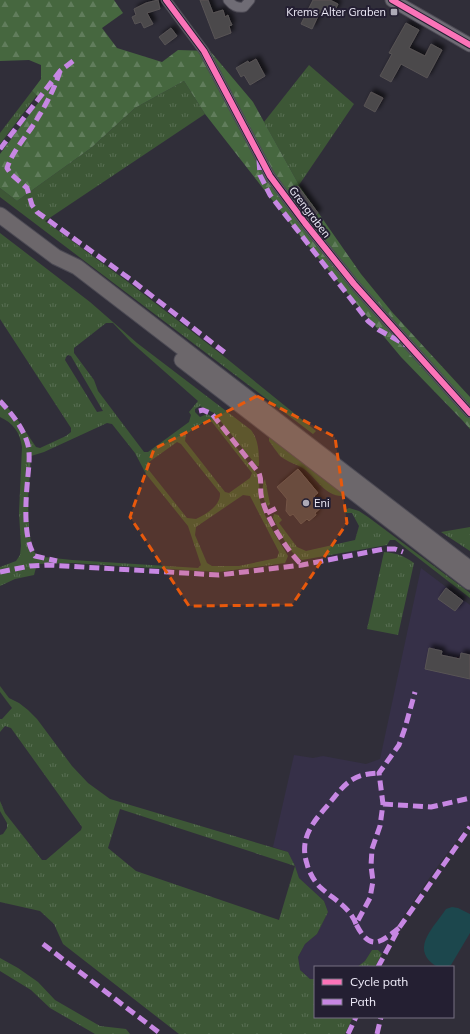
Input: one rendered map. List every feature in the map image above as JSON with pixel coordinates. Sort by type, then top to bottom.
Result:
[{"type":"main road","points":[[0,214],[56,257],[77,267],[470,569]]},
{"type":"main road","points":[[56,257],[71,275],[470,582]]},
{"type":"street","name":"Grengraben","points":[[166,0],[204,51],[270,176],[305,223],[354,284],[470,413]]},
{"type":"street","points":[[228,0],[235,7],[240,8],[244,7],[250,0]]},
{"type":"street","points":[[392,0],[470,45]]},
{"type":"highlighted area","points":[[257,396],[335,437],[347,523],[292,605],[189,606],[130,517],[154,449]]},
{"type":"shaded area","points":[[421,568],[470,605],[470,822],[396,927],[382,954],[378,950],[372,950],[365,961],[358,966],[314,966],[314,979],[310,979],[300,970],[298,957],[305,944],[317,934],[328,912],[324,901],[299,878],[288,852],[273,847],[294,755],[313,758],[323,756],[366,764],[380,759]]},
{"type":"shaded area","points":[[452,907],[458,908],[470,914],[470,933],[451,965],[437,966],[427,957],[424,951],[425,944],[431,929],[446,909]]},
{"type":"green space","points":[[0,0],[114,0],[123,13],[102,28],[117,48],[162,62],[178,50],[210,51],[253,102],[299,185],[361,274],[392,312],[470,397],[470,429],[401,357],[305,242],[205,114],[184,81],[135,108],[91,148],[17,201],[0,188],[0,154],[41,99],[32,91],[41,79],[41,65],[29,60],[0,61]]},
{"type":"green space","points":[[309,65],[354,104],[299,185],[264,122]]},
{"type":"green space","points":[[184,81],[205,114],[45,221],[128,282],[226,358],[316,431],[313,434],[0,197],[0,188],[17,201],[91,148],[135,108]]},
{"type":"green space","points":[[32,91],[37,95],[0,144],[0,133]]},
{"type":"green space","points":[[0,233],[90,302],[137,343],[251,430],[256,438],[259,452],[259,466],[257,466],[214,413],[200,406],[195,409],[195,412],[200,417],[207,414],[213,417],[257,474],[259,480],[259,498],[262,508],[272,529],[288,556],[285,563],[218,572],[72,563],[37,564],[34,575],[15,579],[0,586],[0,567],[16,561],[20,555],[21,546],[19,513],[22,447],[18,432],[9,422],[0,417],[0,399],[15,416],[36,447],[40,448],[66,436],[71,432],[71,428],[0,319]],"holes":[[[106,323],[113,323],[131,342],[198,401],[189,412],[191,415],[189,422],[148,452],[144,452],[98,391],[94,380],[74,353],[74,348]],[[68,355],[71,356],[103,411],[97,412],[65,360]],[[206,421],[212,422],[252,473],[250,478],[229,493],[225,492],[185,441],[186,434]],[[107,423],[112,424],[135,453],[146,474],[188,526],[201,565],[198,568],[72,560],[44,557],[36,554],[32,549],[29,529],[28,500],[31,456],[44,452]],[[177,442],[181,444],[220,493],[220,497],[216,505],[209,512],[196,519],[187,518],[148,469],[149,462]],[[243,495],[250,496],[279,552],[277,558],[239,566],[212,566],[207,563],[195,535],[196,527]]]},
{"type":"green space","points":[[269,437],[343,493],[342,496],[326,490],[304,469],[280,456],[269,441]]},
{"type":"green space","points":[[265,479],[270,504],[268,506],[264,500],[263,493]]},
{"type":"green space","points":[[349,508],[359,511],[368,517],[470,593],[470,598],[395,540],[390,540],[387,545],[302,560],[297,557],[289,547],[273,518],[274,514],[278,515],[282,520],[279,523],[297,547],[306,551],[355,540],[359,526],[352,513],[345,513],[345,510]]},
{"type":"green space","points":[[470,527],[470,551],[441,532]]},
{"type":"green space","points":[[384,552],[400,555],[414,563],[398,635],[367,629]]},
{"type":"green space","points":[[0,686],[9,698],[19,703],[37,719],[72,766],[88,783],[110,799],[288,852],[295,866],[299,878],[324,901],[328,912],[317,934],[305,944],[298,957],[300,970],[310,979],[314,979],[314,1018],[353,1018],[345,1034],[179,1034],[63,944],[54,924],[40,911],[0,902],[0,835],[3,834],[7,828],[7,823],[0,811],[0,801],[5,813],[42,860],[46,860],[81,830],[82,827],[11,728],[5,726],[0,732],[0,719],[2,719],[12,708],[0,692]],"holes":[[[120,809],[295,866],[279,920],[136,871],[108,848]]]},
{"type":"green space","points":[[372,950],[378,950],[382,954],[376,966],[358,966],[365,961]]},
{"type":"green space","points":[[0,958],[38,982],[55,1000],[100,1026],[126,1029],[130,1034],[95,1034],[50,1008],[31,990],[0,971]]},
{"type":"building","points":[[158,0],[160,9],[147,13],[153,24],[144,28],[141,22],[135,24],[132,17],[136,15],[134,9],[146,3]]},
{"type":"building","points":[[200,0],[208,0],[213,13],[223,10],[225,17],[228,15],[232,25],[229,26],[231,33],[215,39]]},
{"type":"building","points":[[313,0],[330,0],[338,4],[331,18],[320,12],[312,29],[301,24]]},
{"type":"building","points":[[406,23],[419,30],[409,48],[425,56],[431,44],[442,50],[427,78],[401,64],[391,82],[380,76],[392,54],[389,53]]},
{"type":"building","points":[[171,28],[177,36],[165,45],[159,37]]},
{"type":"building","points":[[256,59],[265,76],[250,85],[244,75],[241,77],[236,68],[248,61],[249,63]]},
{"type":"building","points":[[371,92],[383,98],[375,112],[364,106]]},
{"type":"building","points":[[298,186],[318,213],[310,219],[290,192]]},
{"type":"building","points":[[298,469],[318,493],[314,496],[323,506],[309,521],[307,519],[301,524],[293,514],[290,516],[286,511],[287,499],[277,487]]},
{"type":"building","points":[[446,588],[463,601],[455,611],[438,599]]},
{"type":"building","points":[[429,648],[442,651],[441,655],[460,659],[461,653],[470,655],[470,679],[425,669]]},
{"type":"marked path","points":[[0,149],[60,71],[73,61]]},
{"type":"marked path","points":[[60,71],[55,86],[44,107],[15,152],[7,168],[11,174],[27,188],[32,205],[37,212],[130,279],[228,355]]},
{"type":"marked path","points":[[259,160],[260,175],[270,195],[368,321],[379,330],[406,345]]},
{"type":"marked path","points":[[0,401],[13,416],[26,438],[28,445],[29,460],[26,494],[26,517],[28,539],[31,548],[35,556],[57,561]]},
{"type":"marked path","points":[[199,411],[203,410],[212,414],[259,473],[263,503],[271,522],[283,542],[302,565]]},
{"type":"marked path","points":[[267,513],[279,507]]},
{"type":"marked path","points":[[0,572],[30,566],[48,565],[219,575],[302,565],[384,549],[395,549],[403,552]]},
{"type":"marked path","points":[[399,928],[386,938],[375,942],[366,938],[356,924],[370,898],[373,881],[371,866],[372,849],[380,826],[383,804],[379,773],[399,745],[415,692]]},
{"type":"marked path","points":[[356,924],[349,912],[320,887],[314,879],[309,870],[305,855],[306,839],[308,832],[317,818],[344,786],[362,775],[379,773]]},
{"type":"marked path","points":[[383,804],[431,807],[470,798]]},
{"type":"marked path","points":[[379,966],[399,928],[470,827]]},
{"type":"marked path","points":[[43,944],[161,1034]]},
{"type":"marked path","points":[[348,1034],[356,1018]]},
{"type":"marked path","points":[[377,1034],[381,1018]]},
{"type":"cycle path","points":[[166,0],[204,51],[270,176],[305,223],[354,284],[470,413]]},
{"type":"cycle path","points":[[392,0],[470,45]]},
{"type":"place","name":"Krems Alter Graben","points":[[394,12]]},
{"type":"place","name":"Eni","points":[[306,503]]}]
